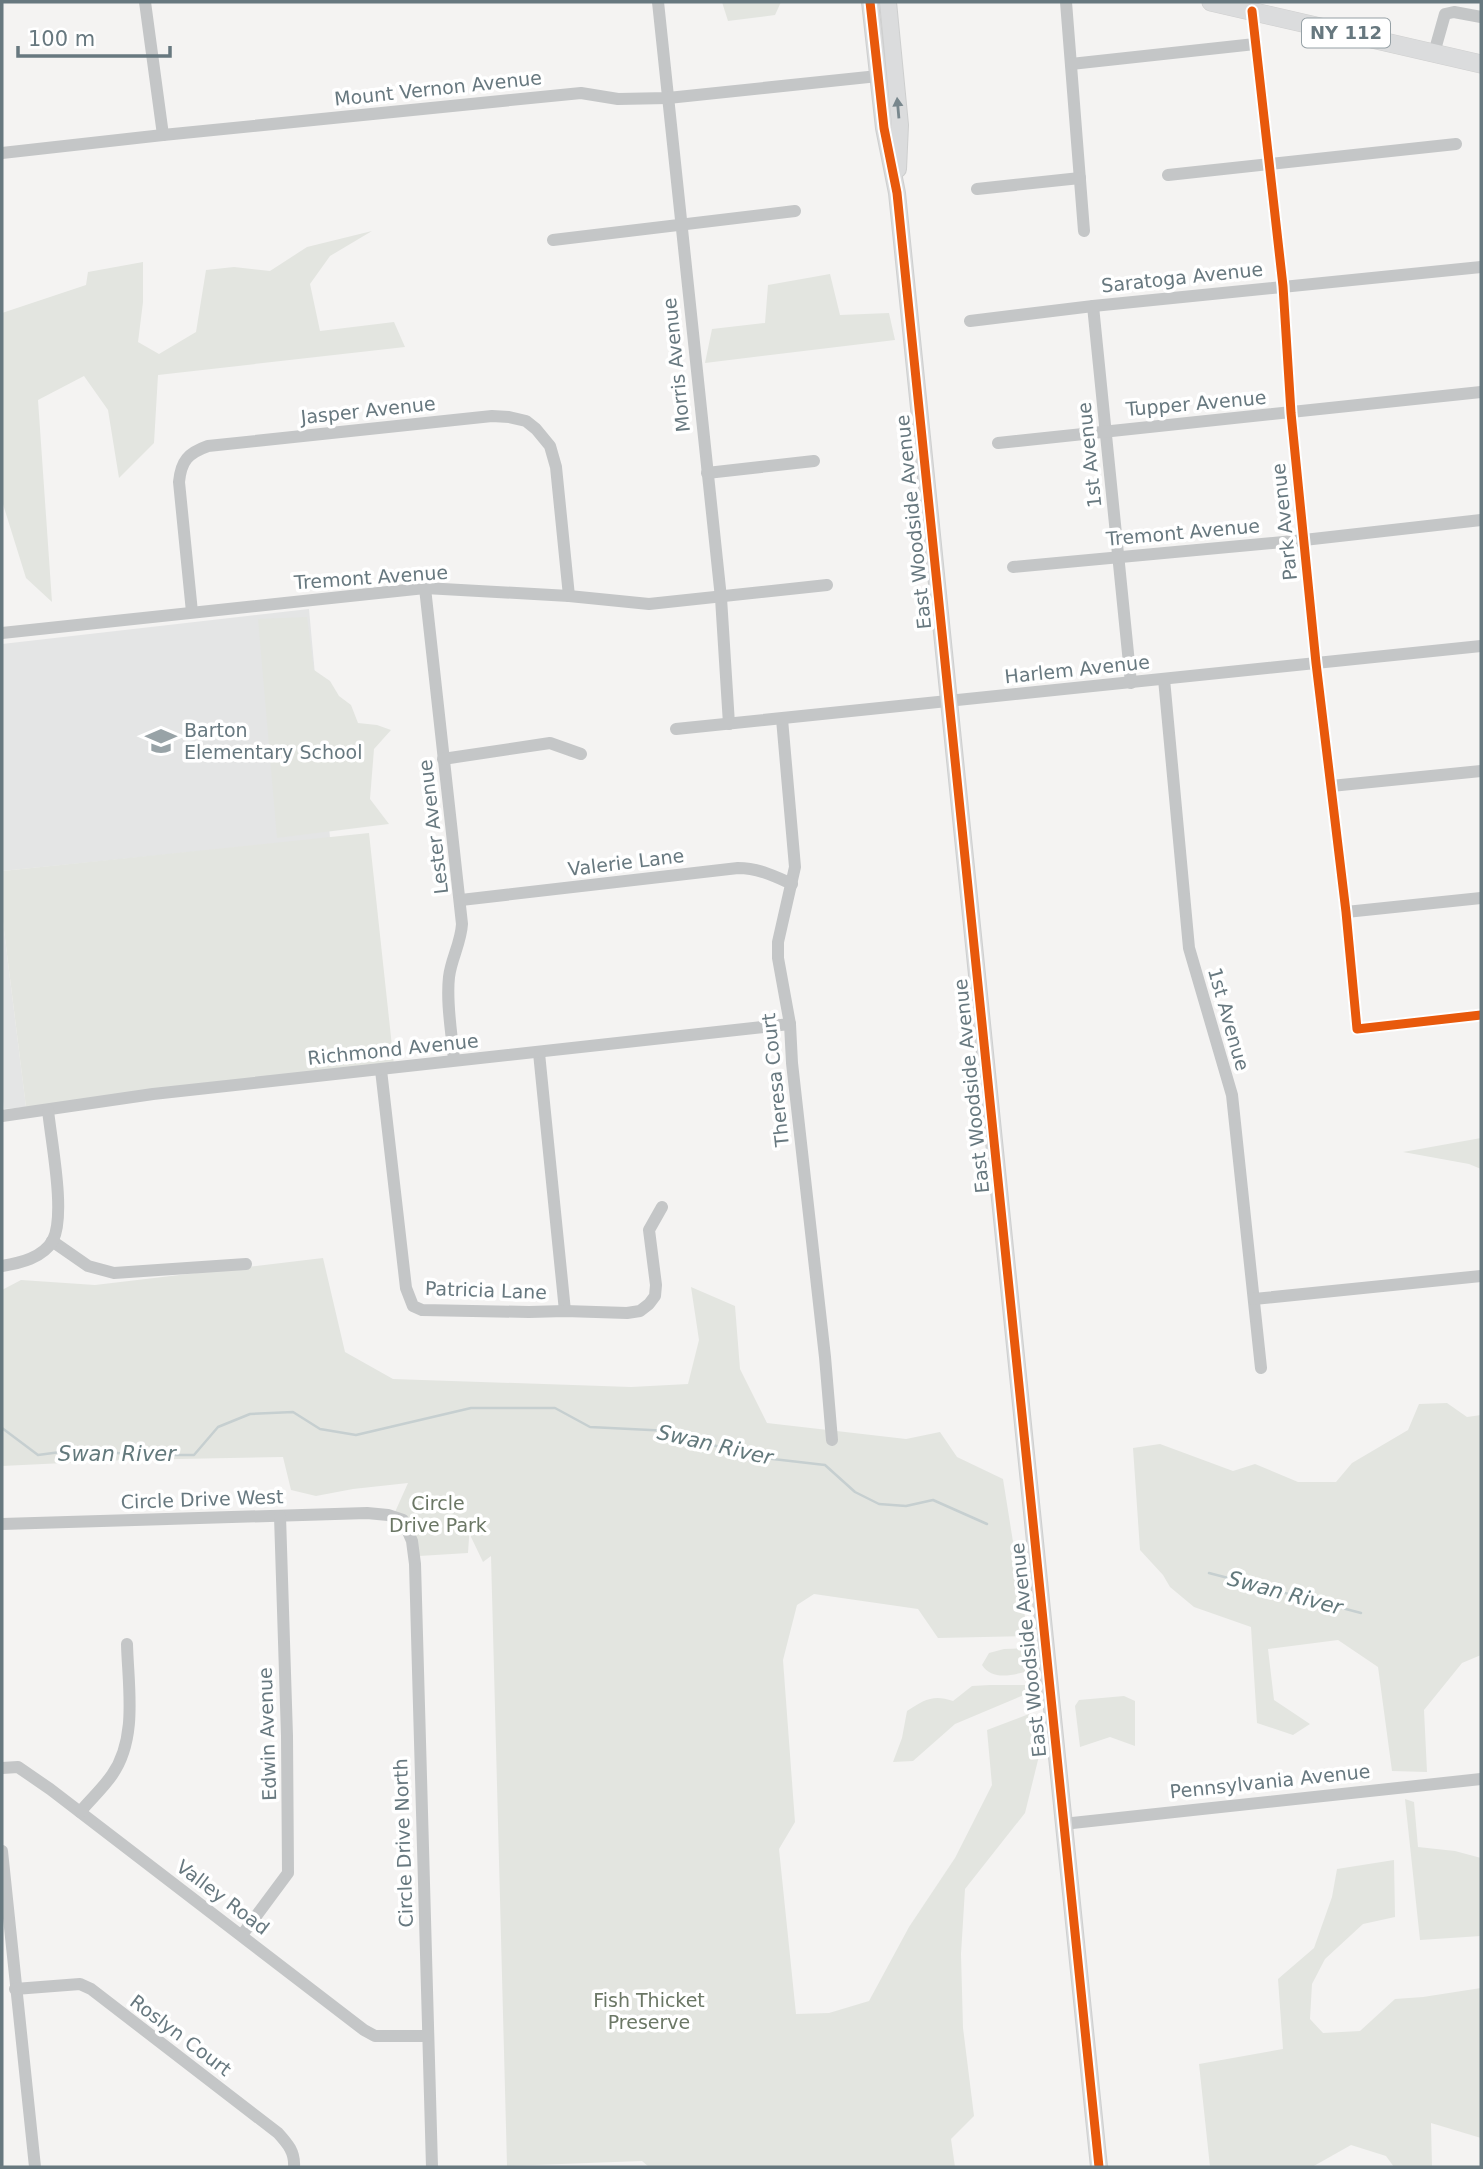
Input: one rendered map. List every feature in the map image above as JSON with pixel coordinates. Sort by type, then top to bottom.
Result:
[{"type":"main road","name":"East Woodside Avenue","points":[[870,2],[884,128],[897,193],[1099,2167]]},
{"type":"main road","name":"East Woodside Avenue","points":[[888,2],[900,125],[897,193]]},
{"type":"main road","name":"NY 112","points":[[1210,2],[1481,64]]},
{"type":"street","points":[[145,2],[163,135]]},
{"type":"street","name":"Morris Avenue","points":[[658,2],[721,598],[729,724]]},
{"type":"street","points":[[1066,2],[1084,231]]},
{"type":"street","name":"Park Avenue","points":[[1252,11],[1283,286],[1290,413],[1357,1029],[1481,1015]]},
{"type":"street","points":[[1434,53],[1445,14],[1454,12],[1481,17]]},
{"type":"street","points":[[1072,64],[1255,44]]},
{"type":"street","name":"Mount Vernon Avenue","points":[[2,153],[581,93],[618,99],[668,97],[878,76]]},
{"type":"street","points":[[1168,176],[1456,144]]},
{"type":"street","points":[[977,189],[1080,178]]},
{"type":"street","points":[[553,240],[795,211]]},
{"type":"street","name":"Saratoga Avenue","points":[[970,321],[1481,267]]},
{"type":"street","name":"1st Avenue","points":[[1093,306],[1131,683]]},
{"type":"street","name":"Tupper Avenue","points":[[998,443],[1481,392]]},
{"type":"street","name":"Jasper Avenue","points":[[192,612],[179,482],[181,468],[187,456],[208,446],[492,416],[526,421],[550,446],[556,467],[569,596]]},
{"type":"street","points":[[707,474],[814,461]]},
{"type":"street","name":"Tremont Avenue","points":[[1013,567],[1304,540],[1481,520]]},
{"type":"street","name":"Tremont Avenue","points":[[2,634],[425,588],[569,596],[649,604],[827,585]]},
{"type":"street","name":"Lester Avenue","points":[[425,588],[461,900],[461,937],[452,963],[448,988],[454,1060]]},
{"type":"street","name":"Harlem Avenue","points":[[676,729],[1481,646]]},
{"type":"street","name":"1st Avenue","points":[[1164,680],[1189,948],[1232,1096],[1261,1368]]},
{"type":"street","name":"Theresa Court","points":[[782,719],[795,867],[778,942],[778,958],[790,1024],[832,1440]]},
{"type":"street","points":[[443,759],[550,743],[581,754]]},
{"type":"street","points":[[1331,786],[1481,771]]},
{"type":"street","name":"Valerie Lane","points":[[461,900],[738,868],[764,872],[792,884]]},
{"type":"street","points":[[1346,912],[1481,898]]},
{"type":"street","name":"Richmond Avenue","points":[[2,1116],[153,1094],[790,1024]]},
{"type":"street","points":[[540,1053],[565,1311]]},
{"type":"street","name":"Patricia Lane","points":[[381,1070],[406,1288],[413,1306],[435,1311],[640,1311],[655,1296],[649,1230],[662,1207]]},
{"type":"street","points":[[2,1266],[22,1262],[40,1254],[52,1241],[59,1223],[48,1110]]},
{"type":"street","points":[[52,1241],[88,1266],[114,1273],[246,1264]]},
{"type":"street","points":[[1254,1299],[1481,1276]]},
{"type":"street","name":"Circle Drive West","points":[[2,1524],[367,1513],[403,1520]]},
{"type":"street","name":"Edwin Avenue","points":[[242,1935],[288,1873],[288,1748],[280,1516]]},
{"type":"street","name":"Circle Drive North","points":[[403,1520],[412,1541],[415,1564],[432,2167]]},
{"type":"street","points":[[80,1812],[112,1775],[123,1755],[128,1738],[127,1644]]},
{"type":"street","name":"Valley Road","points":[[2,1768],[18,1767],[364,2030],[375,2036],[428,2036]]},
{"type":"street","name":"Pennsylvania Avenue","points":[[1063,1824],[1481,1779]]},
{"type":"street","points":[[2,1851],[35,2167]]},
{"type":"street","name":"Roslyn Court","points":[[15,1989],[80,1984],[91,1989],[278,2133],[295,2157],[294,2167]]},
{"type":"shaded area","name":"Barton Elementary School","points":[[309,609],[330,838],[2,871],[2,644]]},
{"type":"shaded area","points":[[2,914],[26,1107],[4,1109],[2,1091]]},
{"type":"green space","points":[[722,2],[781,2],[775,15],[728,21]]},
{"type":"green space","points":[[372,231],[330,256],[310,284],[320,331],[394,322],[405,347],[158,375],[154,443],[119,478],[108,410],[84,376],[38,400],[52,602],[26,578],[2,501],[2,313],[86,285],[88,272],[143,262],[143,302],[138,342],[159,354],[196,332],[206,270],[234,267],[270,271],[307,247]]},
{"type":"green space","points":[[830,274],[840,315],[889,313],[895,340],[705,363],[712,329],[765,323],[768,285]]},
{"type":"green space","points":[[307,617],[314,670],[330,681],[339,696],[351,705],[358,723],[391,730],[374,749],[370,799],[389,824],[277,838],[258,619]]},
{"type":"green space","points":[[369,833],[394,1065],[26,1107],[2,914],[2,871]]},
{"type":"green space","points":[[1481,1138],[1481,1169],[1469,1164],[1403,1152]]},
{"type":"green space","points":[[323,1258],[345,1352],[393,1379],[631,1387],[688,1384],[699,1340],[691,1287],[735,1306],[740,1369],[767,1423],[906,1439],[940,1432],[957,1457],[1003,1479],[1028,1636],[938,1638],[918,1609],[814,1594],[797,1605],[783,1660],[795,1822],[779,1849],[796,2014],[829,2013],[869,2001],[909,1927],[955,1858],[992,1785],[987,1730],[1029,1714],[1039,1756],[1025,1813],[965,1889],[961,1954],[963,2028],[974,2116],[951,2139],[955,2167],[649,2167],[642,2161],[507,2166],[491,1556],[483,1562],[471,1537],[470,1523],[468,1553],[419,1556],[395,1512],[408,1483],[316,1496],[291,1490],[283,1457],[2,1466],[2,1290],[21,1280],[95,1285]]},
{"type":"green space","points":[[1447,1403],[1467,1417],[1481,1415],[1481,1655],[1462,1663],[1424,1710],[1427,1772],[1392,1771],[1378,1667],[1338,1640],[1268,1649],[1274,1700],[1310,1724],[1293,1735],[1257,1723],[1251,1627],[1194,1607],[1170,1587],[1163,1575],[1140,1550],[1133,1448],[1160,1444],[1233,1471],[1255,1464],[1298,1482],[1336,1482],[1352,1463],[1408,1430],[1419,1404]]},
{"type":"green space","points":[[1027,1648],[1029,1671],[997,1675],[982,1665],[989,1653]]},
{"type":"green space","points":[[1031,1685],[1031,1692],[955,1724],[913,1761],[893,1762],[902,1738],[907,1711],[929,1699],[953,1701],[972,1686]]},
{"type":"green space","points":[[1124,1696],[1135,1701],[1135,1746],[1110,1737],[1080,1747],[1075,1706],[1079,1700]]},
{"type":"green space","points":[[1405,1799],[1414,1802],[1418,1847],[1455,1851],[1481,1858],[1481,1936],[1420,1940]]},
{"type":"green space","points":[[1394,1860],[1395,1917],[1363,1924],[1325,1959],[1312,1984],[1310,2019],[1323,2033],[1360,2031],[1395,1999],[1481,1988],[1481,2138],[1431,2123],[1432,2167],[1394,2167],[1386,2156],[1351,2145],[1312,2167],[1210,2167],[1199,2064],[1283,2049],[1278,1979],[1314,1948],[1332,1897],[1337,1869]]},
{"type":"waterway","name":"Swan River","points":[[2,1428],[38,1455],[83,1449],[134,1455],[194,1455],[218,1427],[250,1414],[293,1412],[320,1429],[356,1435],[471,1408],[555,1408],[590,1427],[670,1431],[747,1456],[825,1465],[855,1492],[879,1504],[906,1506],[933,1500],[987,1524]]},
{"type":"waterway","name":"Swan River","points":[[1209,1573],[1361,1613]]},
{"type":"cycle path","points":[[870,2],[884,128],[897,193],[1099,2167]]},
{"type":"cycle path","points":[[1252,11],[1283,286],[1291,413],[1316,663],[1357,1029],[1481,1015]]},
{"type":"place","name":"Barton Elementary School","points":[[161,741]]},
{"type":"park label","name":"Circle Drive Park","points":[[438,1514]]},
{"type":"park label","name":"Fish Thicket Preserve","points":[[649,2011]]}]
